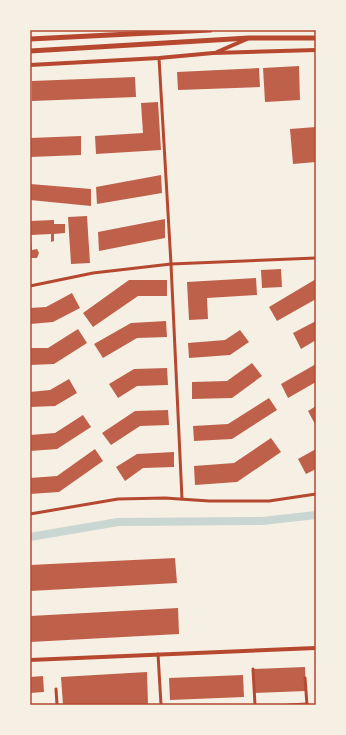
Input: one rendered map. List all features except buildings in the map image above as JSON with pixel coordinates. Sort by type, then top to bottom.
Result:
[{"type":"main road","points":[[30,39],[210,30]]},
{"type":"main road","points":[[30,51],[250,38],[316,38]]},
{"type":"street","points":[[212,53],[250,38]]},
{"type":"street","points":[[30,64],[159,58],[212,53],[316,50]]},
{"type":"street","points":[[159,58],[171,264],[182,499]]},
{"type":"street","points":[[30,286],[93,273],[171,264],[316,258]]},
{"type":"street","points":[[30,514],[118,499],[269,501],[316,494]]},
{"type":"street","points":[[30,660],[316,648]]},
{"type":"street","points":[[158,654],[161,705]]},
{"type":"street","points":[[253,669],[255,705]]},
{"type":"street","points":[[288,705],[307,705],[305,678]]},
{"type":"street","points":[[56,689],[57,705]]},
{"type":"waterway","points":[[30,537],[118,522],[262,521],[316,515]]}]
